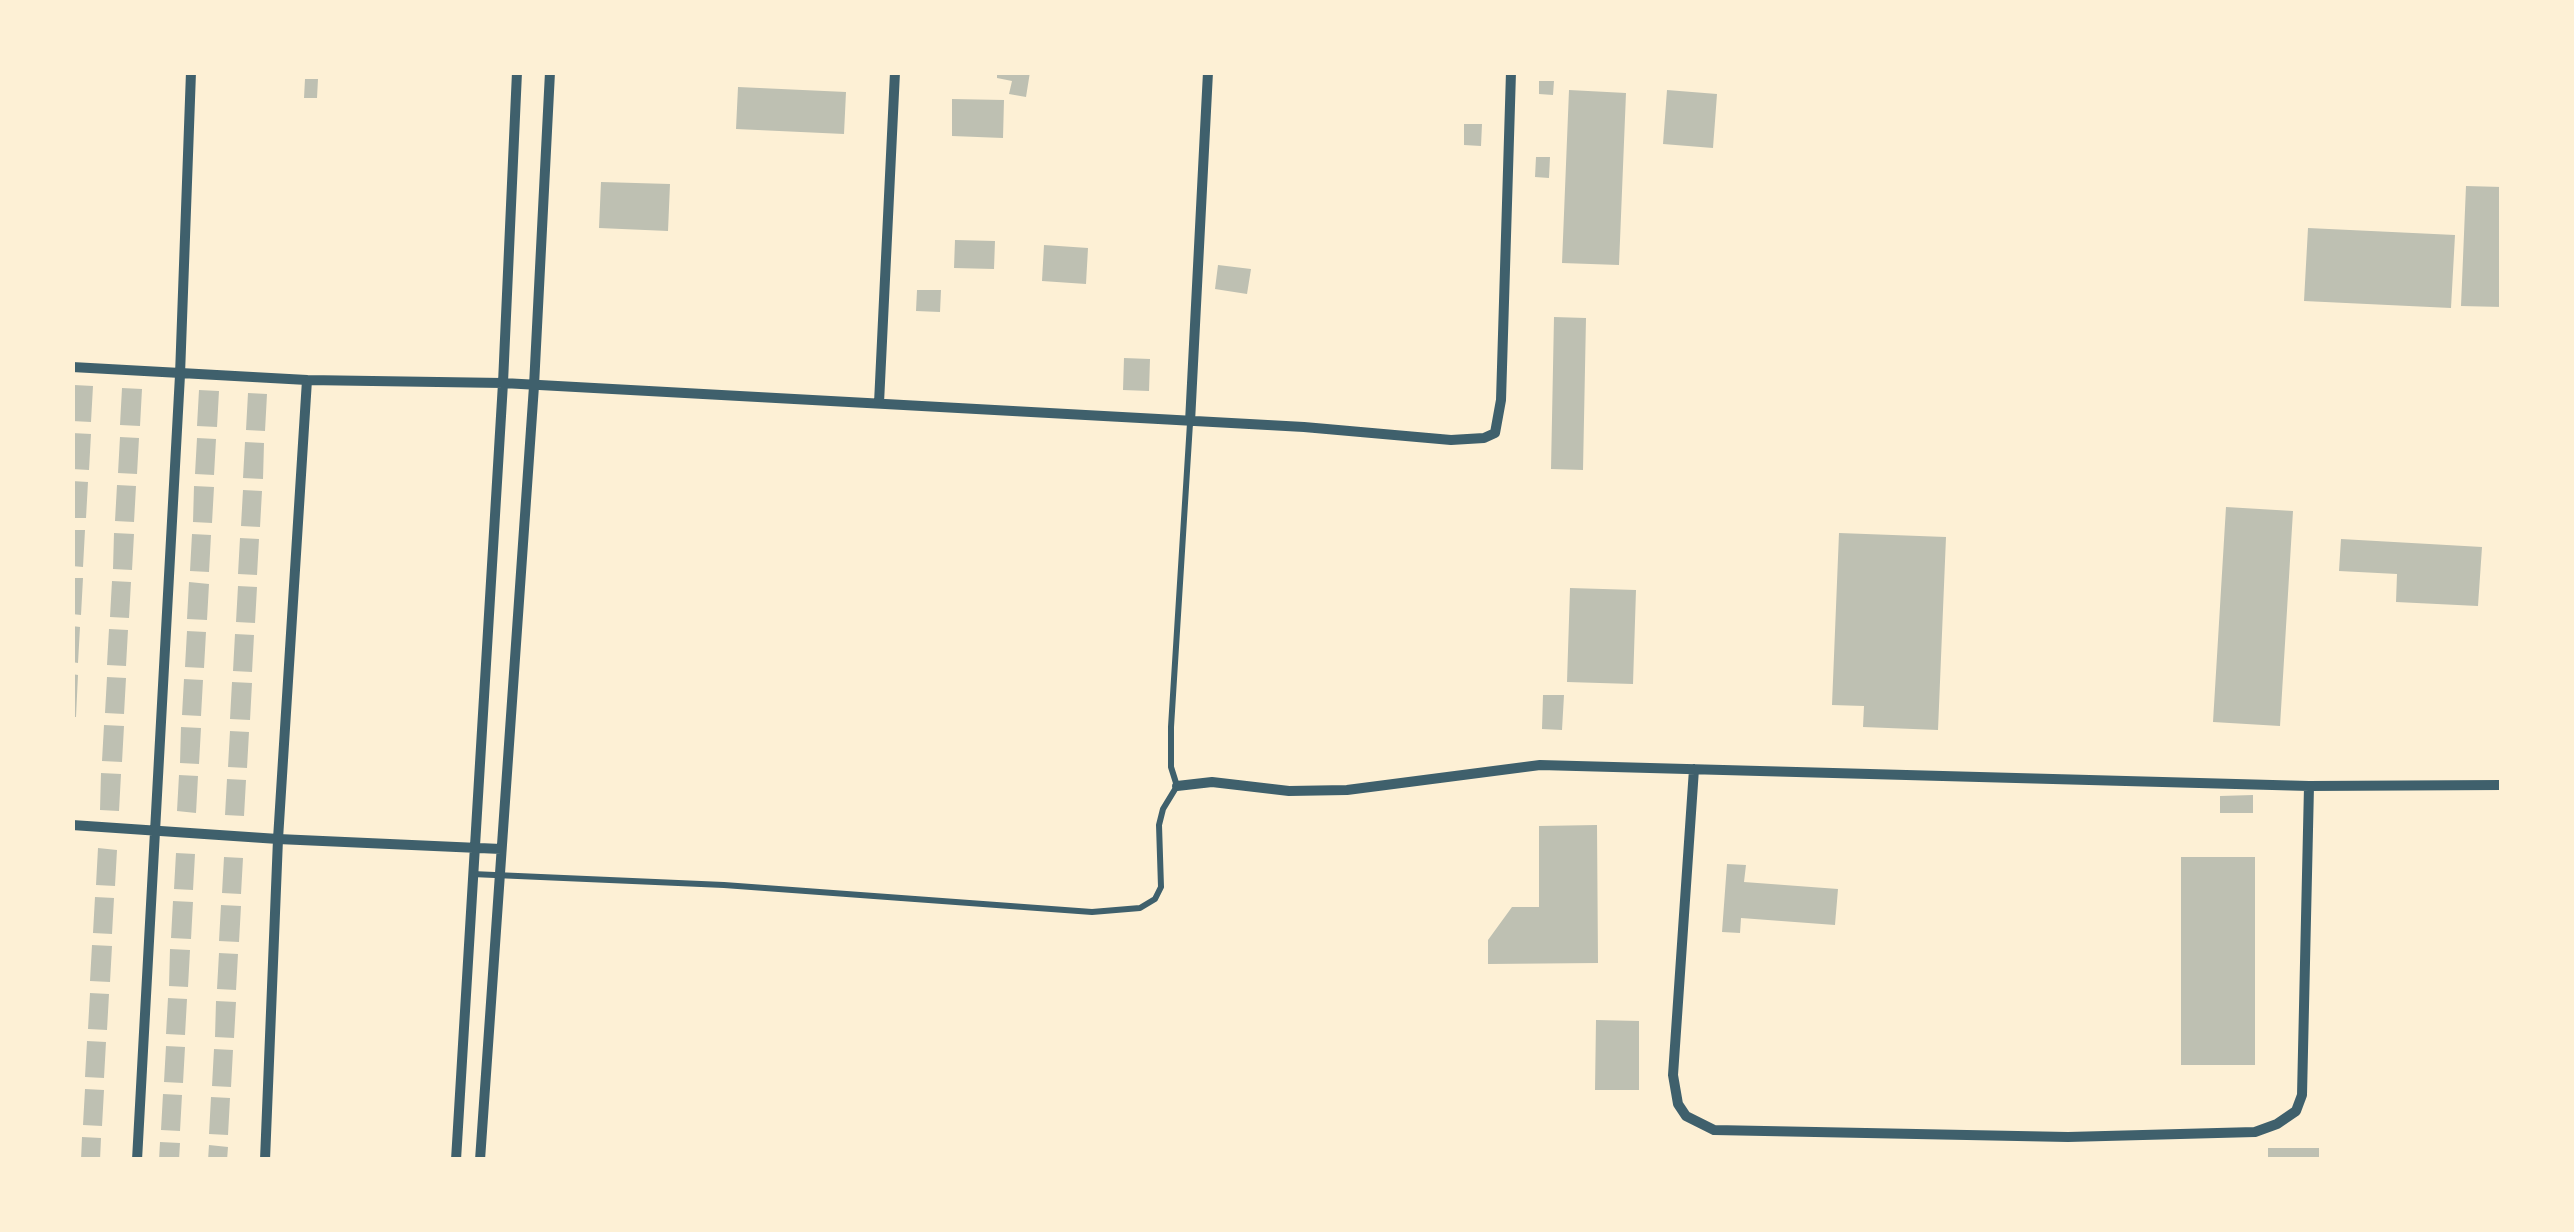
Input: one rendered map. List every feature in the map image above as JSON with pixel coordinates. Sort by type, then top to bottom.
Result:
[{"type":"street","points":[[137,1160],[180,374],[191,72]]},
{"type":"street","points":[[456,1160],[503,383],[517,72]]},
{"type":"street","points":[[480,1160],[534,386],[550,72]]},
{"type":"street","points":[[879,404],[895,72]]},
{"type":"street","points":[[1190,422],[1208,72]]},
{"type":"street","points":[[72,367],[307,380],[503,383],[1452,440],[1484,438],[1495,433],[1501,400],[1511,72]]},
{"type":"street","points":[[265,1160],[278,839],[307,380]]},
{"type":"street","points":[[1177,786],[1212,782],[1289,791],[1347,790],[1540,765],[2309,786],[2502,785]]},
{"type":"street","points":[[1694,770],[1673,1075],[1678,1104],[1686,1116],[1714,1130],[2068,1137],[2255,1132],[2276,1124],[2296,1111],[2302,1095],[2309,786]]},
{"type":"street","points":[[72,824],[501,849]]},
{"type":"lane","points":[[472,874],[724,885],[1092,912],[1140,908],[1155,899],[1161,887],[1162,809],[1177,786],[1172,767],[1171,727],[1190,422]]},
{"type":"building","points":[[997,72],[1030,72],[1026,97],[1009,94],[1012,81],[997,78]]},
{"type":"building","points":[[305,79],[318,79],[317,98],[304,98]]},
{"type":"building","points":[[1539,81],[1554,81],[1553,95],[1539,94]]},
{"type":"building","points":[[738,87],[846,92],[844,134],[736,129]]},
{"type":"building","points":[[1569,90],[1626,93],[1619,265],[1562,263]]},
{"type":"building","points":[[1667,90],[1717,94],[1713,148],[1663,144]]},
{"type":"building","points":[[952,99],[1004,100],[1003,138],[952,136]]},
{"type":"building","points":[[1464,124],[1482,124],[1481,146],[1464,145]]},
{"type":"building","points":[[1536,157],[1550,157],[1549,178],[1535,177]]},
{"type":"building","points":[[601,182],[670,184],[668,231],[599,228]]},
{"type":"building","points":[[2466,186],[2502,187],[2502,307],[2461,306]]},
{"type":"building","points":[[2308,228],[2455,235],[2451,308],[2304,301]]},
{"type":"building","points":[[955,240],[995,241],[994,269],[954,268]]},
{"type":"building","points":[[1044,245],[1088,248],[1086,284],[1042,281]]},
{"type":"building","points":[[1218,265],[1251,269],[1247,294],[1215,289]]},
{"type":"building","points":[[917,290],[941,290],[940,312],[916,311]]},
{"type":"building","points":[[1554,317],[1586,318],[1583,470],[1551,469]]},
{"type":"building","points":[[1124,358],[1150,359],[1149,391],[1123,390]]},
{"type":"building","points":[[74,385],[93,386],[91,422],[72,421]]},
{"type":"building","points":[[122,388],[142,389],[140,426],[120,425]]},
{"type":"building","points":[[199,390],[219,391],[217,427],[197,426]]},
{"type":"building","points":[[248,393],[267,394],[265,431],[246,430]]},
{"type":"building","points":[[72,433],[91,434],[89,470],[72,469]]},
{"type":"building","points":[[120,437],[139,438],[137,474],[118,473]]},
{"type":"building","points":[[197,438],[216,439],[214,475],[195,474]]},
{"type":"building","points":[[245,442],[264,443],[263,479],[243,478]]},
{"type":"building","points":[[72,481],[88,482],[86,518],[72,518]]},
{"type":"building","points":[[117,485],[136,486],[134,522],[115,521]]},
{"type":"building","points":[[194,486],[214,487],[212,523],[193,522]]},
{"type":"building","points":[[243,490],[262,491],[260,527],[241,526]]},
{"type":"building","points":[[2226,507],[2293,511],[2280,726],[2213,722]]},
{"type":"building","points":[[72,530],[85,530],[83,567],[72,566]]},
{"type":"building","points":[[114,533],[134,534],[132,570],[113,569]]},
{"type":"building","points":[[1839,533],[1946,537],[1938,730],[1863,727],[1864,706],[1832,705]]},
{"type":"building","points":[[192,534],[211,535],[209,572],[190,571]]},
{"type":"building","points":[[240,538],[259,539],[257,575],[238,574]]},
{"type":"building","points":[[2341,539],[2482,547],[2478,606],[2396,602],[2397,574],[2339,571]]},
{"type":"building","points":[[72,578],[83,578],[81,615],[72,614]]},
{"type":"building","points":[[112,581],[131,582],[129,618],[110,617]]},
{"type":"building","points":[[189,582],[209,584],[207,620],[187,619]]},
{"type":"building","points":[[238,586],[257,587],[255,623],[236,622]]},
{"type":"building","points":[[1570,588],[1636,590],[1633,684],[1567,682]]},
{"type":"building","points":[[72,626],[80,627],[78,663],[72,662]]},
{"type":"building","points":[[109,629],[128,630],[126,666],[107,665]]},
{"type":"building","points":[[187,631],[206,632],[204,668],[185,667]]},
{"type":"building","points":[[235,634],[254,635],[252,672],[233,671]]},
{"type":"building","points":[[72,674],[78,675],[76,717],[72,717]]},
{"type":"building","points":[[107,677],[126,678],[124,714],[105,713]]},
{"type":"building","points":[[184,679],[203,680],[201,716],[182,715]]},
{"type":"building","points":[[232,682],[252,683],[250,720],[230,719]]},
{"type":"building","points":[[1543,695],[1564,695],[1562,730],[1542,729]]},
{"type":"building","points":[[104,725],[124,726],[122,762],[102,761]]},
{"type":"building","points":[[181,727],[201,728],[199,764],[180,763]]},
{"type":"building","points":[[230,731],[249,732],[247,768],[228,767]]},
{"type":"building","points":[[101,773],[121,774],[119,811],[100,810]]},
{"type":"building","points":[[179,775],[198,776],[196,813],[177,811]]},
{"type":"building","points":[[227,779],[246,780],[244,816],[225,815]]},
{"type":"building","points":[[2253,795],[2253,813],[2220,813],[2220,796]]},
{"type":"building","points":[[1597,825],[1598,963],[1488,964],[1488,940],[1512,907],[1539,907],[1539,826]]},
{"type":"building","points":[[98,848],[117,850],[115,886],[96,885]]},
{"type":"building","points":[[176,853],[195,854],[193,890],[174,889]]},
{"type":"building","points":[[224,857],[243,858],[241,894],[222,893]]},
{"type":"building","points":[[2181,857],[2255,857],[2255,1065],[2181,1065]]},
{"type":"building","points":[[1727,864],[1746,865],[1744,882],[1838,889],[1835,925],[1741,918],[1740,933],[1722,932]]},
{"type":"building","points":[[95,897],[114,898],[112,934],[93,933]]},
{"type":"building","points":[[173,901],[193,902],[191,939],[171,938]]},
{"type":"building","points":[[221,905],[241,906],[239,942],[219,941]]},
{"type":"building","points":[[92,945],[112,946],[110,982],[90,981]]},
{"type":"building","points":[[170,949],[190,950],[188,987],[169,986]]},
{"type":"building","points":[[219,953],[238,954],[236,990],[217,989]]},
{"type":"building","points":[[90,993],[109,994],[107,1030],[88,1029]]},
{"type":"building","points":[[168,998],[187,999],[185,1035],[166,1034]]},
{"type":"building","points":[[216,1001],[236,1002],[234,1038],[215,1037]]},
{"type":"building","points":[[1596,1020],[1639,1021],[1639,1090],[1595,1090]]},
{"type":"building","points":[[87,1041],[106,1042],[104,1078],[85,1077]]},
{"type":"building","points":[[166,1046],[185,1047],[183,1083],[164,1082]]},
{"type":"building","points":[[214,1049],[233,1050],[231,1087],[212,1086]]},
{"type":"building","points":[[85,1089],[104,1090],[102,1126],[83,1125]]},
{"type":"building","points":[[163,1094],[182,1095],[180,1131],[161,1130]]},
{"type":"building","points":[[211,1097],[230,1098],[228,1135],[209,1134]]},
{"type":"building","points":[[82,1137],[101,1138],[100,1160],[81,1160]]},
{"type":"building","points":[[160,1142],[180,1143],[179,1160],[159,1160]]},
{"type":"building","points":[[209,1145],[228,1147],[227,1160],[208,1160]]},
{"type":"building","points":[[2268,1148],[2319,1148],[2319,1160],[2268,1160]]}]
